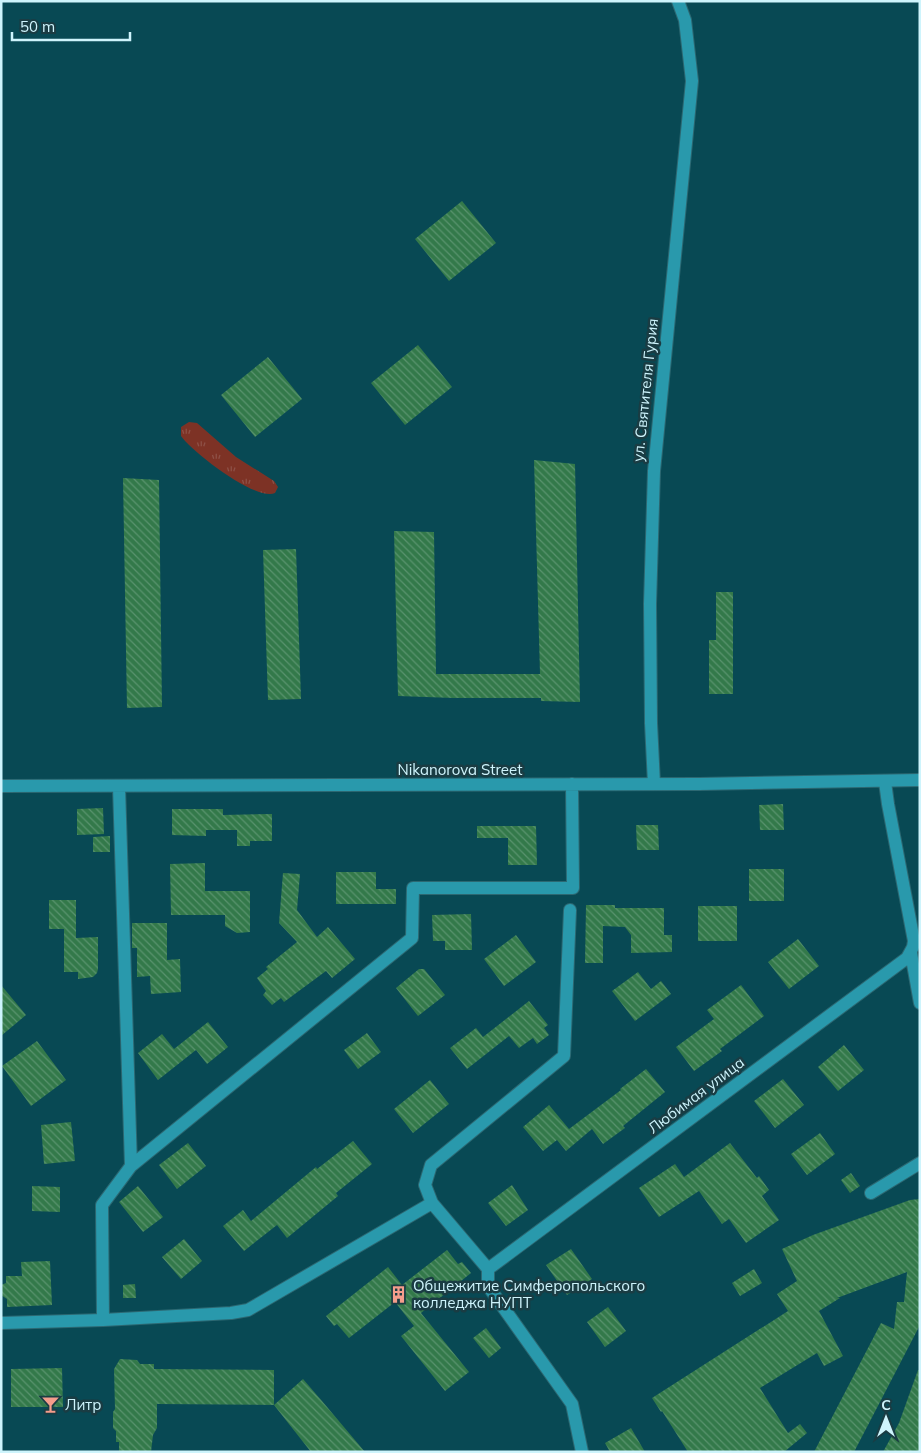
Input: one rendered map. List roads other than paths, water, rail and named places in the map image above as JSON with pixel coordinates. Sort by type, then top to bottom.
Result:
[{"type":"street","name":"ул. Святителя Гурия","points":[[654,784],[651,723],[650,604],[654,471],[692,81],[685,20],[678,1]]},
{"type":"street","name":"Nikanorova Street","points":[[1,786],[654,784],[920,780]]},
{"type":"street","points":[[885,782],[920,1003]]},
{"type":"street","points":[[103,1320],[102,1205],[131,1166],[412,938],[413,888],[573,888],[572,784]]},
{"type":"street","points":[[119,786],[131,1166]]},
{"type":"street","points":[[570,910],[564,1056],[431,1164],[425,1185],[432,1203],[488,1270],[488,1286],[572,1404],[582,1452]]},
{"type":"street","name":"Любимая улица","points":[[488,1270],[907,958],[912,947]]},
{"type":"street","points":[[871,1193],[920,1163]]},
{"type":"street","points":[[1,1323],[103,1320],[231,1313],[248,1310],[432,1203]]},
{"type":"place","name":"Общежитие Симферопольского колледжа НУПТ","points":[[399,1294]]},
{"type":"place","name":"Литр","points":[[51,1404]]}]
